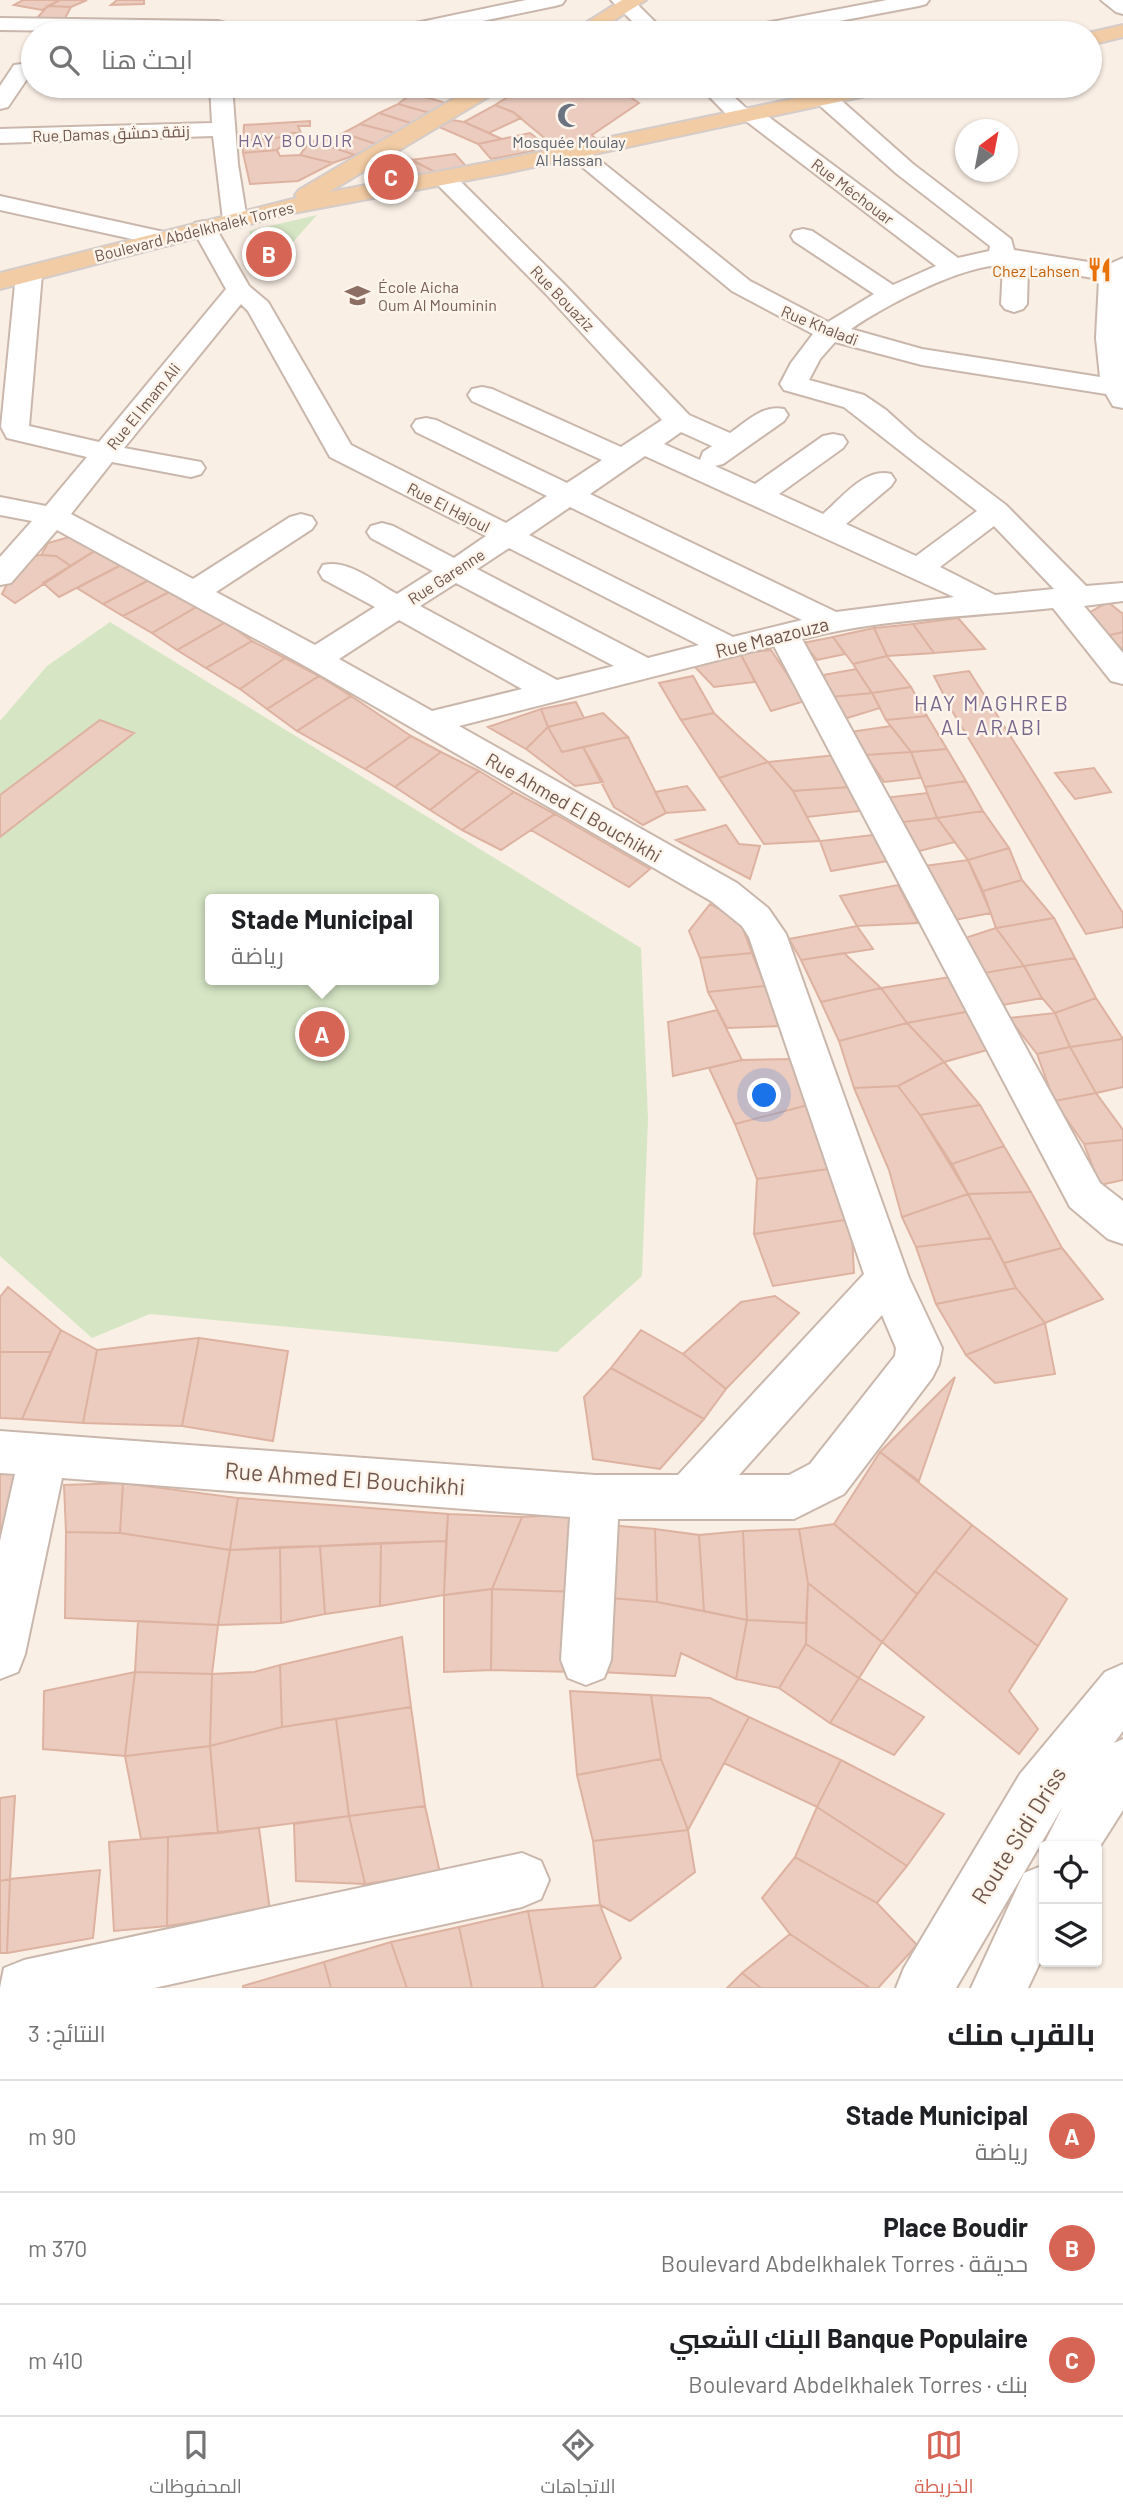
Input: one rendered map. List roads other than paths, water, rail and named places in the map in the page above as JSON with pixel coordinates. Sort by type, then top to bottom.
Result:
[{"type":"main road","points":[[599,21],[628,2]]},
{"type":"main road","points":[[1102,36],[1123,31]]},
{"type":"main road","points":[[288,207],[470,98]]},
{"type":"main road","name":"Boulevard Abdelkhalek Torres","points":[[0,282],[288,207],[444,178],[830,98]]},
{"type":"street","points":[[442,0],[460,20]]},
{"type":"street","points":[[455,21],[555,0]]},
{"type":"street","points":[[808,21],[919,0]]},
{"type":"street","points":[[1111,0],[1123,8]]},
{"type":"street","points":[[628,2],[645,21]]},
{"type":"street","points":[[0,24],[21,24]]},
{"type":"street","points":[[0,102],[18,70]]},
{"type":"street","points":[[222,98],[235,220]]},
{"type":"street","name":"Rue Méchouar","points":[[725,98],[956,269]]},
{"type":"street","points":[[826,99],[905,169],[1002,244],[1008,258],[1014,304]]},
{"type":"street","name":"Rue Damas زنقة دمشق","points":[[0,136],[223,129]]},
{"type":"street","name":"Rue Khaladi","points":[[574,151],[741,286],[789,314],[831,332],[933,359],[1120,390]]},
{"type":"street","name":"Rue Bouaziz","points":[[444,178],[555,289],[679,421]]},
{"type":"street","points":[[4,206],[164,239]]},
{"type":"street","points":[[204,228],[239,290]]},
{"type":"street","points":[[803,236],[892,295]]},
{"type":"street","points":[[1120,390],[1110,365],[1117,269],[1008,258],[956,269],[892,295],[831,332],[806,359],[794,384],[854,401],[996,511],[1071,598],[1123,674]]},
{"type":"street","points":[[29,274],[22,329],[15,427],[17,432],[191,468]]},
{"type":"street","name":"Rue El Imam Ali","points":[[0,576],[53,516],[239,290]]},
{"type":"street","name":"Rue El Hajoul","points":[[239,290],[259,307],[340,451],[730,648]]},
{"type":"street","points":[[482,395],[632,452],[697,469],[826,526],[990,605]]},
{"type":"street","points":[[697,469],[774,415]]},
{"type":"street","points":[[679,421],[733,445]]},
{"type":"street","name":"Rue Garenne","points":[[316,659],[456,570],[679,421]]},
{"type":"street","points":[[426,426],[832,622]]},
{"type":"street","points":[[757,496],[833,442]]},
{"type":"street","points":[[826,526],[881,480]]},
{"type":"street","name":"Rue Ahmed El Bouchikhi","points":[[0,506],[53,516],[194,592],[724,892],[755,917],[767,934],[887,1278],[919,1348],[916,1364],[827,1479],[794,1497],[595,1497],[21,1454]]},
{"type":"street","points":[[918,569],[996,511]]},
{"type":"street","points":[[194,592],[300,523]]},
{"type":"street","points":[[383,532],[644,669]]},
{"type":"street","points":[[334,572],[553,692]]},
{"type":"street","name":"Rue Maazouza","points":[[428,723],[832,622],[929,608],[1123,592]]},
{"type":"street","points":[[783,634],[1085,1195],[1123,1226]]},
{"type":"street","points":[[690,1496],[887,1278]]},
{"type":"street","points":[[0,1654],[21,1454]]},
{"type":"street","points":[[586,1660],[595,1497]]},
{"type":"street","name":"Route Sidi Driss","points":[[924,1988],[1039,1793],[1123,1690]]},
{"type":"street","points":[[1073,1841],[1089,1812],[1123,1765]]},
{"type":"street","points":[[24,1988],[522,1880]]},
{"type":"street","points":[[999,1988],[1039,1904]]},
{"type":"place","name":"Mosquée Moulay Al Hassan","points":[[569,115]]},
{"type":"place","name":"Banque Populaire البنك الشعبي","points":[[391,177]]},
{"type":"place","name":"Place Boudir","points":[[269,254]]},
{"type":"place","name":"Chez Lahsen","points":[[1100,270]]},
{"type":"place","name":"École Aicha Oum Al Mouminin","points":[[358,295]]},
{"type":"place","name":"Stade Municipal","points":[[322,1034]]},
{"type":"district","name":"HAY BOUDIR","points":[[296,140]]},
{"type":"district","name":"HAY MAGHREB AL ARABI","points":[[992,714]]}]
